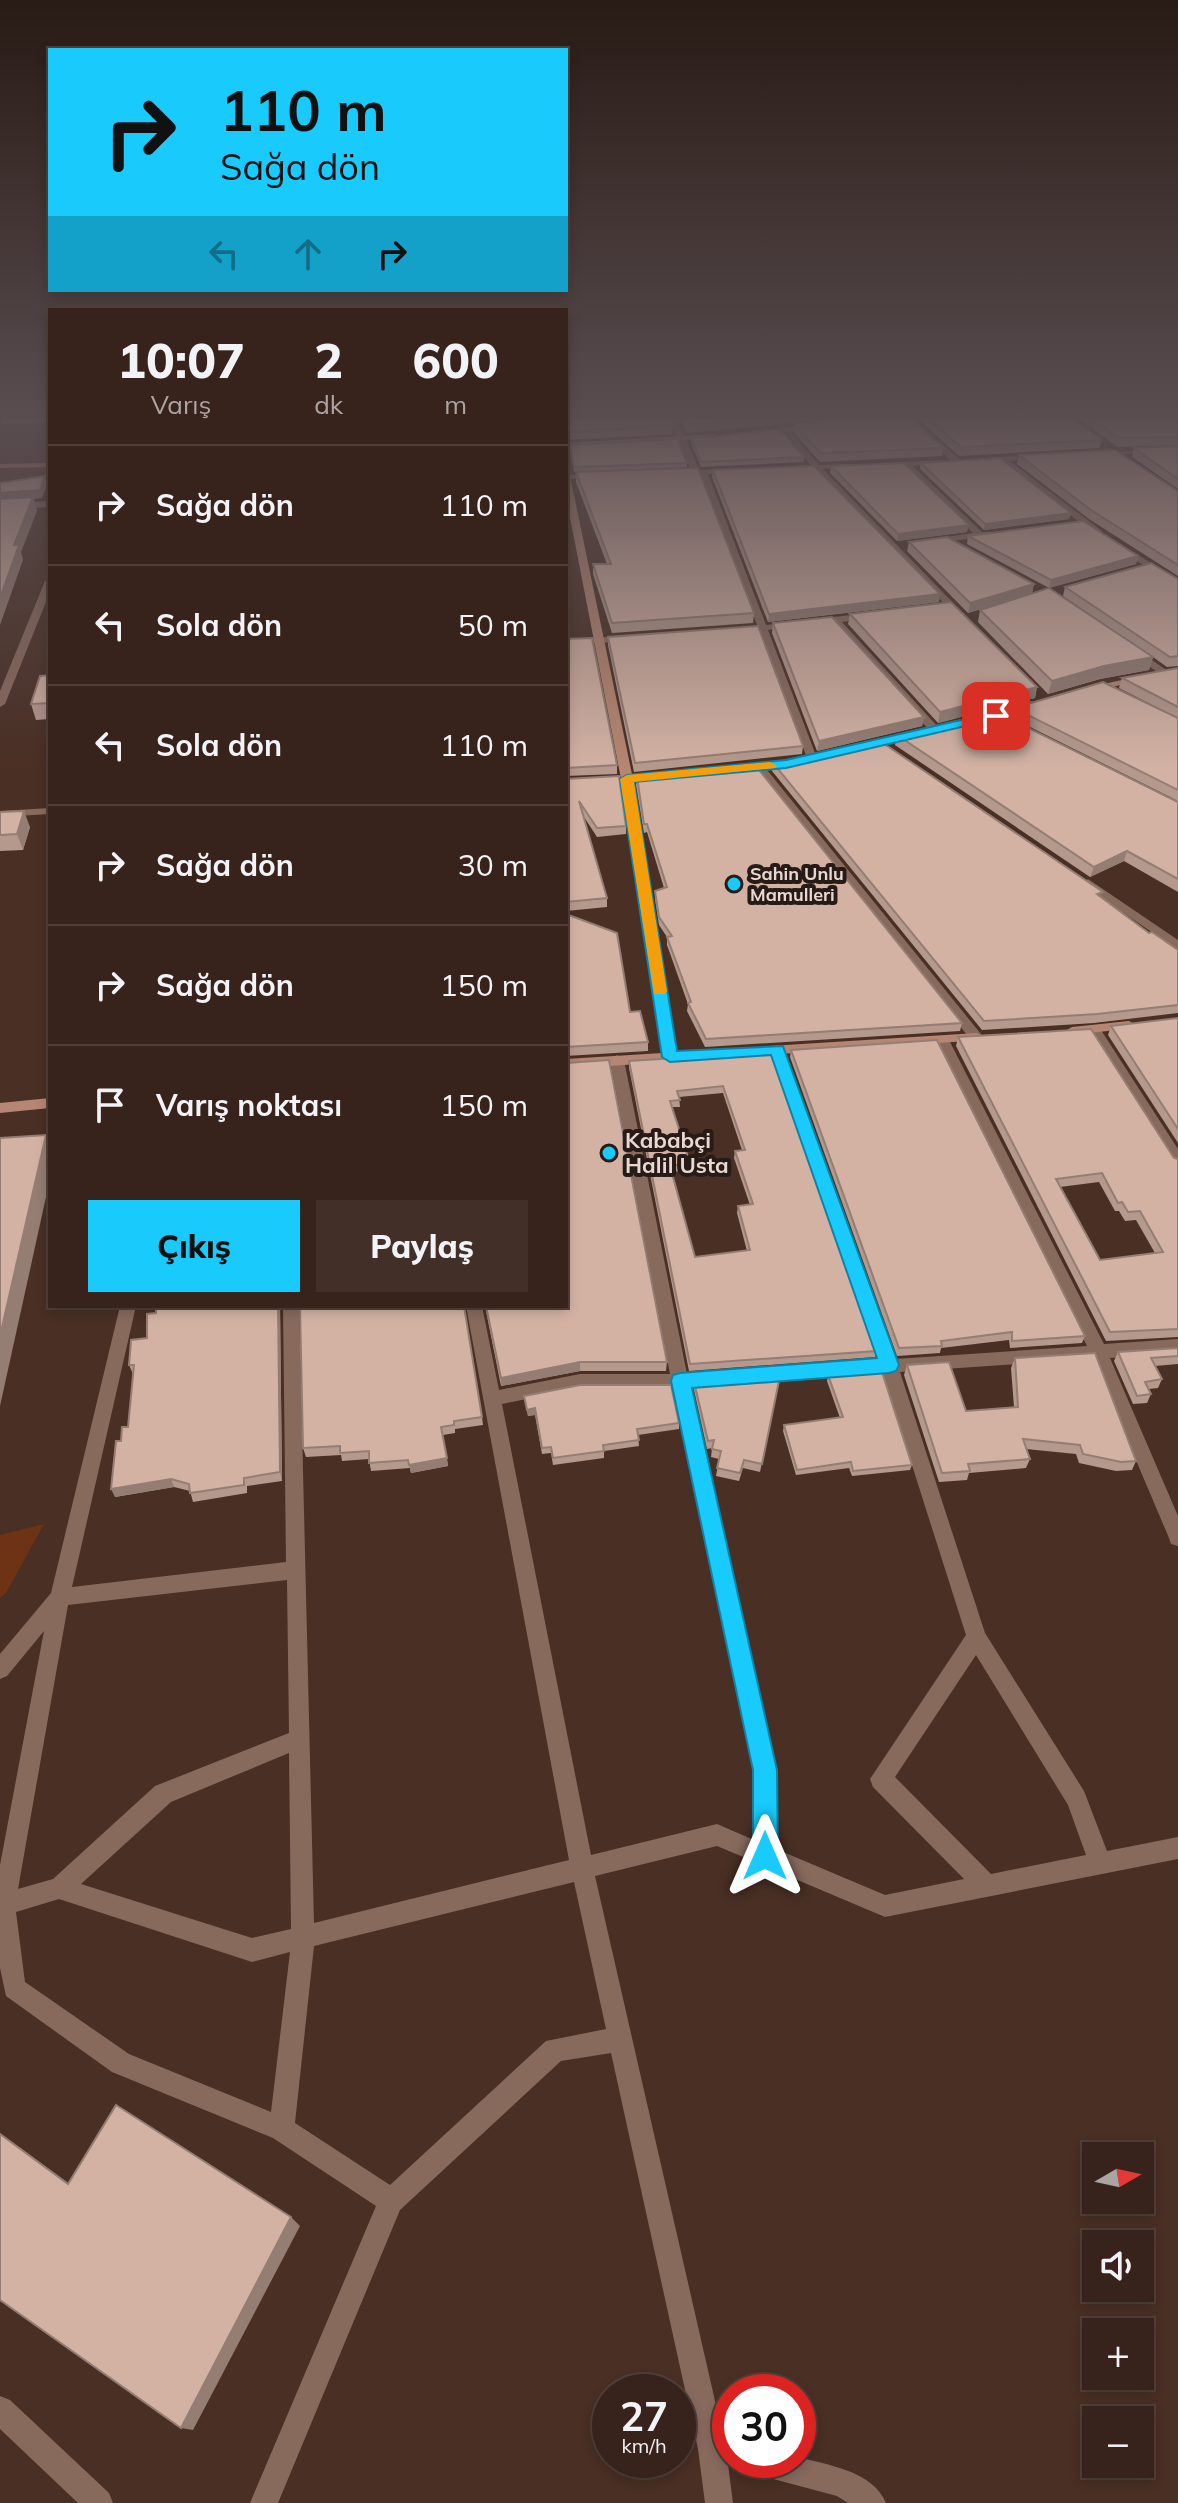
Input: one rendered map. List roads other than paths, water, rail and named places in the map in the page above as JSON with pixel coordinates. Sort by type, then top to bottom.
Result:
[{"type":"street","points":[[578,535],[599,641],[633,778],[670,1057]]},
{"type":"street","points":[[725,535],[812,758]]},
{"type":"street","points":[[882,535],[965,620],[979,616]]},
{"type":"street","points":[[921,544],[980,535]]},
{"type":"street","points":[[1102,535],[1178,584]]},
{"type":"street","points":[[947,540],[960,547]]},
{"type":"street","points":[[894,547],[907,545]]},
{"type":"street","points":[[1137,569],[1150,566]]},
{"type":"street","points":[[0,704],[48,586]]},
{"type":"street","points":[[937,608],[952,606]]},
{"type":"street","points":[[733,631],[879,615]]},
{"type":"street","points":[[835,620],[935,730]]},
{"type":"street","points":[[568,642],[644,638]]},
{"type":"street","points":[[1128,648],[1172,672]]},
{"type":"street","points":[[1072,693],[1172,672]]},
{"type":"street","points":[[1101,685],[1113,692]]},
{"type":"street","points":[[966,723],[1044,700],[1034,690]]},
{"type":"street","points":[[996,716],[1010,723]]},
{"type":"street","points":[[853,749],[951,726]]},
{"type":"street","points":[[881,742],[893,751]]},
{"type":"street","points":[[728,770],[826,755]]},
{"type":"street","points":[[568,1064],[983,1037],[759,767]]},
{"type":"street","points":[[612,780],[633,778]]},
{"type":"street","points":[[0,814],[48,811]]},
{"type":"street","points":[[1083,879],[1178,946]]},
{"type":"street","points":[[1050,1033],[1150,1022]]},
{"type":"street","points":[[1094,1030],[1178,1161]]},
{"type":"street","points":[[942,1040],[1099,1352],[1178,1538]]},
{"type":"street","points":[[777,1050],[889,1365],[976,1637],[1076,1799],[1100,1863]]},
{"type":"street","points":[[617,1060],[680,1381],[765,1770],[765,1856]]},
{"type":"street","points":[[0,1108],[48,1103]]},
{"type":"street","points":[[128,1308],[60,1597],[4,1904],[14,1988],[121,2063],[282,2129],[391,2201]]},
{"type":"street","points":[[282,2129],[303,1938],[291,1308]]},
{"type":"street","points":[[474,1308],[582,1868],[620,2039],[712,2414]]},
{"type":"street","points":[[492,1399],[580,1381],[680,1381],[1178,1346]]},
{"type":"street","points":[[0,1669],[60,1597],[295,1570]]},
{"type":"street","points":[[976,1637],[881,1779],[988,1887]]},
{"type":"street","points":[[4,1904],[59,1888],[163,1794],[298,1739]]},
{"type":"street","points":[[59,1888],[252,1950],[717,1835],[885,1906],[1178,1848]]},
{"type":"street","points":[[264,2503],[391,2201],[555,2050],[620,2039]]},
{"type":"street","points":[[0,2410],[99,2503]]},
{"type":"street","points":[[816,2476],[844,2483],[872,2503]]},
{"type":"street","points":[[719,2503],[720,2478]]},
{"type":"place","name":"Sahin Unlu Mamulleri","points":[[734,884]]},
{"type":"place","name":"Kababçi Halil Usta","points":[[609,1153]]}]
